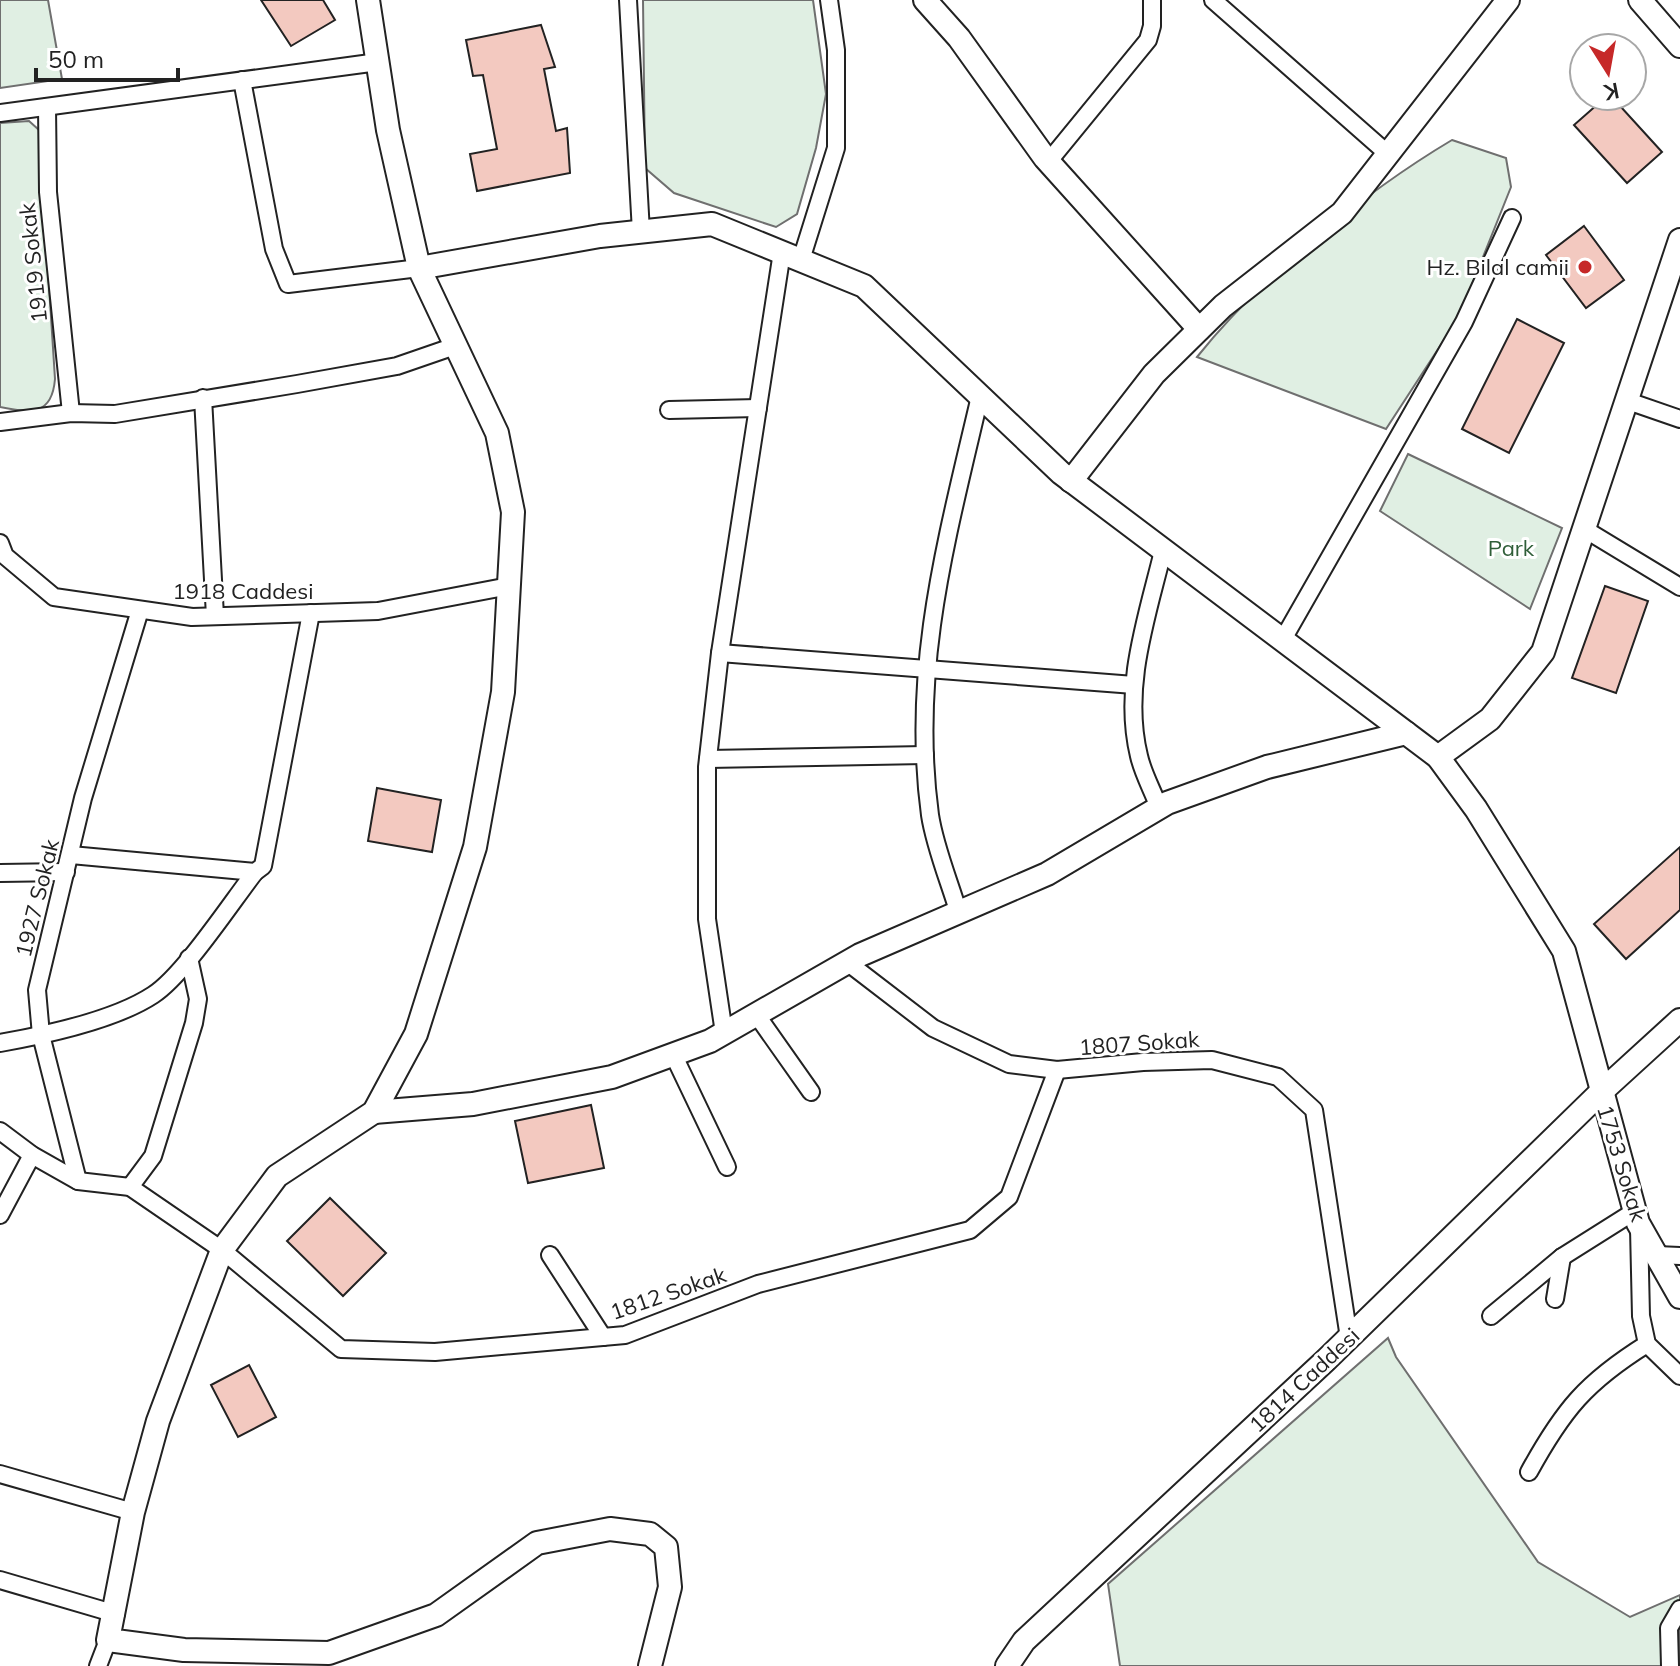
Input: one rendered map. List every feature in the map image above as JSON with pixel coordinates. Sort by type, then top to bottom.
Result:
[{"type":"street","points":[[98,1666],[116,1614],[133,1512],[158,1421],[222,1250],[277,1176],[374,1112],[416,1034],[475,847],[503,692],[513,512],[497,433],[419,268],[368,0]]},
{"type":"street","points":[[628,0],[641,232]]},
{"type":"street","points":[[724,1033],[707,919],[708,759],[720,653],[758,408],[792,256],[836,148],[836,50],[829,0]]},
{"type":"street","points":[[925,0],[959,38],[1049,161],[1199,329]]},
{"type":"street","points":[[1049,161],[1148,40],[1152,26],[1152,0]]},
{"type":"street","points":[[1213,0],[1388,154]]},
{"type":"street","points":[[1071,481],[1154,374],[1199,329],[1223,306],[1342,213],[1508,0]]},
{"type":"street","points":[[1640,0],[1680,46]]},
{"type":"street","points":[[0,113],[378,62]]},
{"type":"street","points":[[242,80],[274,249],[288,284],[419,268]]},
{"type":"street","name":"1919 Sokak","points":[[47,107],[48,192],[71,413]]},
{"type":"street","points":[[1282,641],[1464,322],[1512,218]]},
{"type":"street","name":"1753 Sokak","points":[[419,268],[641,232],[712,224],[864,286],[1071,481],[1438,757],[1476,809],[1564,951],[1600,1093],[1637,1217],[1680,1297]]},
{"type":"street","points":[[1438,757],[1490,719],[1543,652],[1679,246]]},
{"type":"street","points":[[0,422],[71,413],[115,414],[397,366],[455,346]]},
{"type":"street","points":[[959,914],[930,818],[922,719],[933,599],[980,396]]},
{"type":"street","points":[[203,398],[215,616]]},
{"type":"street","points":[[1625,400],[1680,419]]},
{"type":"street","points":[[669,410],[758,408]]},
{"type":"street","points":[[1586,530],[1680,587]]},
{"type":"street","name":"1918 Caddesi","points":[[0,543],[5,556],[54,597],[140,610],[215,616],[378,611],[509,586]]},
{"type":"street","points":[[1159,808],[1139,757],[1134,685],[1163,551]]},
{"type":"street","name":"1927 Sokak","points":[[78,1181],[41,1035],[37,990],[83,798],[140,610]]},
{"type":"street","points":[[0,1043],[41,1035],[100,1017],[153,995],[189,958],[255,872],[263,866],[311,613]]},
{"type":"street","points":[[720,653],[1134,685]]},
{"type":"street","points":[[374,1112],[473,1104],[612,1077],[724,1033],[847,962],[1047,874],[1159,808],[1267,767],[1406,733]]},
{"type":"street","points":[[708,759],[925,755]]},
{"type":"street","points":[[0,873],[68,864],[255,872]]},
{"type":"street","points":[[130,1187],[153,1156],[194,1023],[198,999],[189,958]]},
{"type":"street","name":"1807 Sokak","points":[[847,962],[933,1028],[1009,1064],[1057,1070],[1143,1062],[1212,1060],[1278,1077],[1314,1110],[1349,1338]]},
{"type":"street","points":[[756,1014],[811,1092]]},
{"type":"street","name":"1814 Caddesi","points":[[1007,1666],[1035,1630],[1349,1338],[1600,1093],[1680,1020]]},
{"type":"street","points":[[673,1054],[727,1167]]},
{"type":"street","name":"1812 Sokak","points":[[222,1250],[341,1349],[435,1352],[625,1335],[758,1284],[970,1230],[1009,1197],[1057,1070]]},
{"type":"street","points":[[0,1131],[32,1155],[78,1181],[130,1187],[222,1250]]},
{"type":"street","points":[[0,1215],[32,1155]]},
{"type":"street","points":[[1491,1316],[1562,1257],[1637,1217],[1641,1316],[1647,1344],[1680,1376]]},
{"type":"street","points":[[550,1255],[603,1337]]},
{"type":"street","points":[[1657,1255],[1680,1256]]},
{"type":"street","points":[[1555,1299],[1562,1257]]},
{"type":"street","points":[[1529,1472],[1559,1418],[1610,1367],[1647,1344]]},
{"type":"street","points":[[0,1474],[133,1512]]},
{"type":"street","points":[[108,1640],[184,1650],[329,1653],[436,1615],[537,1543],[610,1529],[650,1534],[666,1547],[670,1587],[650,1666]]},
{"type":"street","points":[[0,1580],[116,1614]]},
{"type":"street","points":[[1670,1666],[1669,1628],[1680,1609]]},
{"type":"green space","points":[[0,0],[48,0],[62,79],[0,88]]},
{"type":"green space","points":[[643,0],[813,0],[826,94],[816,148],[797,214],[776,227],[674,193],[645,168]]},
{"type":"green space","points":[[29,121],[39,130],[55,379],[50,400],[30,411],[0,407],[0,123]]},
{"type":"green space","points":[[1452,140],[1506,158],[1511,187],[1459,317],[1386,429],[1197,357],[1252,296],[1316,238],[1384,185]]},
{"type":"green space","name":"Park","points":[[1408,454],[1562,528],[1530,609],[1380,511]]},
{"type":"green space","points":[[1388,1338],[1396,1357],[1538,1562],[1630,1617],[1680,1595],[1680,1666],[1120,1666],[1108,1584]]},
{"type":"building","points":[[261,0],[323,0],[335,20],[291,46]]},
{"type":"building","points":[[541,25],[555,67],[544,69],[556,131],[567,128],[570,173],[477,191],[470,154],[497,149],[483,75],[473,76],[466,40]]},
{"type":"building","points":[[1589,112],[1626,112],[1662,152],[1627,183],[1574,125]]},
{"type":"building","name":"Hz. Bilal camii","points":[[1584,226],[1624,280],[1586,308],[1546,255]]},
{"type":"building","points":[[1517,319],[1564,343],[1509,453],[1462,429]]},
{"type":"building","points":[[1605,586],[1648,601],[1616,693],[1572,678]]},
{"type":"building","points":[[377,788],[441,800],[432,852],[368,841]]},
{"type":"building","points":[[1680,847],[1680,910],[1626,959],[1594,924]]},
{"type":"building","points":[[591,1105],[604,1168],[528,1183],[515,1121]]},
{"type":"building","points":[[330,1198],[386,1253],[343,1296],[287,1241]]},
{"type":"building","points":[[249,1365],[276,1417],[238,1437],[211,1385]]},
{"type":"place","name":"Hz. Bilal camii","points":[[1585,267]]}]
